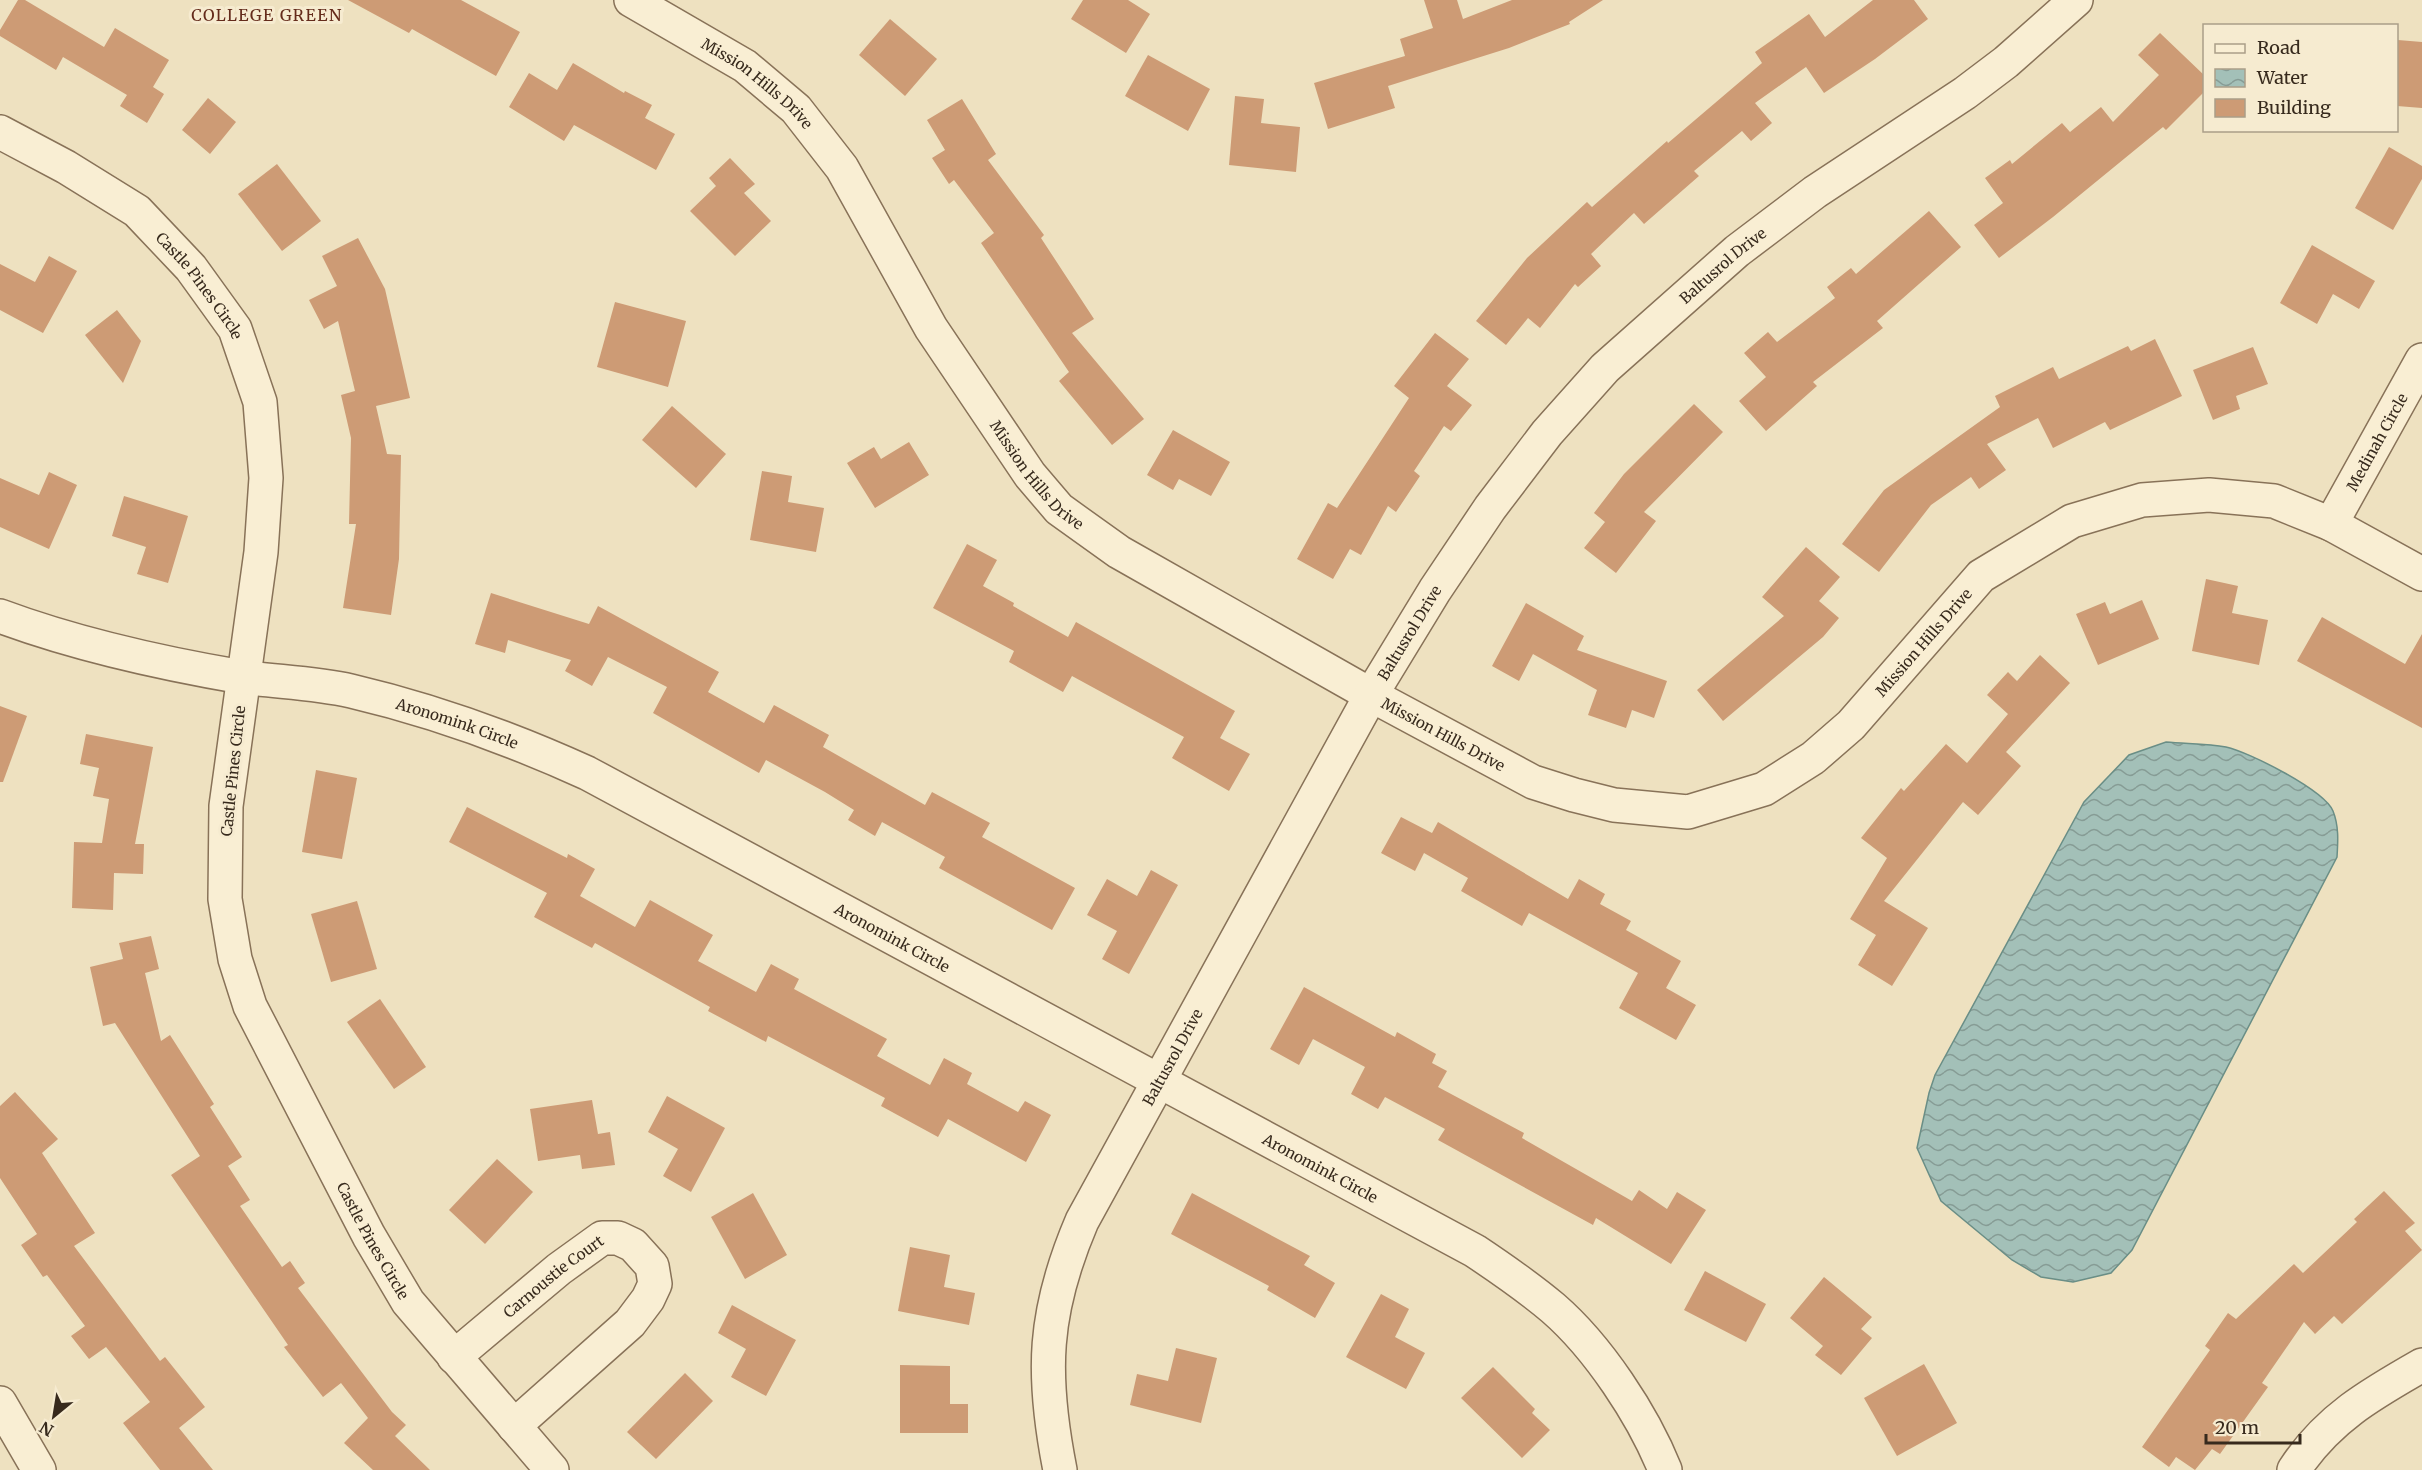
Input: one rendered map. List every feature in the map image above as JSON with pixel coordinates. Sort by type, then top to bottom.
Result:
[{"type":"street","name":"Mission Hills Drive","points":[[631,0],[745,66],[796,109],[842,168],[931,328],[1030,475],[1059,509],[1119,552],[1371,695],[1533,782],[1614,805],[1688,812],[1764,789],[1813,758],[1851,724],[1887,686],[1981,576],[2072,521],[2142,500],[2209,495],[2274,501],[2331,524],[2422,574]]},
{"type":"street","name":"Baltusrol Drive","points":[[1060,1470],[1050,1421],[1047,1369],[1057,1288],[1082,1221],[1371,695],[1435,590],[1490,508],[1547,433],[1605,368],[1737,251],[1815,192],[1965,93],[2006,62],[2076,0]]},
{"type":"street","name":"Castle Pines Circle","points":[[0,132],[66,167],[137,211],[191,268],[235,329],[260,402],[266,478],[261,552],[226,806],[225,899],[235,959],[250,1006],[369,1236],[408,1302],[552,1470]]},
{"type":"street","name":"Medinah Circle","points":[[2331,524],[2422,360]]},
{"type":"street","name":"Aronomink Circle","points":[[0,616],[96,647],[243,677],[348,691],[471,725],[587,773],[1475,1251],[1523,1284],[1555,1310],[1589,1346],[1626,1398],[1656,1448],[1665,1470]]},
{"type":"street","name":"Carnoustie Court","points":[[454,1357],[559,1269],[602,1238],[618,1238],[633,1245],[652,1266],[655,1284],[648,1299],[630,1323],[514,1426]]},
{"type":"street","points":[[2294,1470],[2327,1428],[2369,1395],[2422,1365]]},
{"type":"street","points":[[0,1403],[39,1470]]},
{"type":"water","points":[[2166,742],[2211,745],[2237,750],[2285,773],[2316,793],[2327,802],[2335,817],[2338,839],[2337,857],[2132,1250],[2111,1273],[2073,1282],[2041,1277],[2012,1260],[1941,1201],[1917,1148],[1929,1093],[1935,1075],[2084,802],[2129,755]]},
{"type":"building","points":[[18,0],[25,0],[104,47],[115,28],[169,60],[153,87],[164,94],[147,123],[120,106],[127,95],[63,57],[56,70],[0,36],[0,30]]},
{"type":"building","points":[[348,0],[461,0],[520,32],[496,76],[412,29],[409,33]]},
{"type":"building","points":[[1083,0],[1128,0],[1150,14],[1126,53],[1071,19]]},
{"type":"building","points":[[1424,0],[1457,0],[1463,19],[1512,0],[1603,0],[1569,22],[1570,24],[1509,48],[1388,86],[1395,108],[1328,129],[1314,83],[1405,56],[1400,39],[1433,28]]},
{"type":"building","points":[[1873,0],[1914,0],[1928,19],[1875,59],[1824,93],[1806,67],[1755,103],[1772,123],[1751,141],[1742,131],[1694,171],[1699,176],[1644,224],[1634,213],[1591,254],[1601,266],[1578,287],[1575,284],[1540,328],[1528,318],[1506,345],[1476,321],[1527,258],[1587,202],[1592,207],[1667,141],[1668,143],[1762,63],[1755,52],[1809,14],[1825,37]]},
{"type":"building","points":[[890,19],[937,59],[905,96],[859,55]]},
{"type":"building","points":[[2160,33],[2203,74],[2203,93],[2166,130],[2163,127],[1999,258],[1974,225],[2003,203],[1985,178],[2010,160],[2012,164],[2062,123],[2070,132],[2101,107],[2113,122],[2159,75],[2138,55]]},
{"type":"building","points":[[2398,40],[2422,42],[2422,108],[2398,106]]},
{"type":"building","points":[[1148,55],[1210,89],[1188,131],[1125,96]]},
{"type":"building","points":[[573,63],[624,93],[625,91],[652,105],[645,118],[675,134],[656,170],[574,125],[564,141],[509,107],[529,73],[557,90]]},
{"type":"building","points":[[1235,96],[1264,99],[1261,123],[1300,127],[1296,172],[1229,165]]},
{"type":"building","points":[[208,98],[236,122],[210,154],[182,130]]},
{"type":"building","points":[[962,99],[996,154],[988,160],[1044,235],[1041,238],[1094,319],[1072,333],[1144,419],[1112,445],[1059,381],[1069,372],[981,243],[994,233],[954,180],[949,184],[932,158],[945,150],[927,120]]},
{"type":"building","points":[[2389,147],[2422,166],[2422,179],[2393,230],[2355,208]]},
{"type":"building","points":[[730,158],[755,184],[744,193],[771,221],[735,256],[690,211],[716,186],[709,178]]},
{"type":"building","points":[[277,164],[321,221],[282,251],[238,194]]},
{"type":"building","points":[[1929,211],[1961,247],[1877,321],[1883,328],[1813,382],[1817,386],[1766,431],[1739,401],[1766,377],[1744,353],[1768,332],[1777,342],[1835,298],[1827,287],[1851,268],[1856,274]]},
{"type":"building","points":[[358,238],[385,289],[410,398],[376,406],[387,454],[401,455],[399,559],[391,615],[343,608],[356,524],[349,524],[351,438],[341,395],[355,391],[338,321],[324,329],[309,300],[337,286],[322,256]]},
{"type":"building","points":[[2312,245],[2375,281],[2359,309],[2333,294],[2317,324],[2280,303]]},
{"type":"building","points":[[49,256],[77,271],[43,333],[0,310],[0,264],[35,282]]},
{"type":"building","points":[[615,302],[686,321],[668,387],[597,367]]},
{"type":"building","points":[[117,310],[141,341],[123,383],[85,335]]},
{"type":"building","points":[[1435,333],[1469,359],[1447,386],[1472,405],[1451,431],[1444,426],[1414,471],[1420,476],[1396,512],[1388,506],[1361,555],[1350,549],[1333,579],[1297,559],[1328,503],[1337,508],[1409,398],[1394,386]]},
{"type":"building","points":[[2155,339],[2182,396],[2110,430],[2105,422],[2053,448],[2038,418],[1987,444],[2006,470],[1979,489],[1971,477],[1931,505],[1879,572],[1842,544],[1884,490],[2000,407],[1995,396],[2053,367],[2059,379],[2128,346],[2131,351]]},
{"type":"building","points":[[2253,347],[2268,384],[2236,396],[2240,409],[2213,420],[2193,370]]},
{"type":"building","points":[[1694,404],[1723,432],[1644,512],[1656,521],[1616,573],[1584,548],[1605,522],[1594,513],[1624,474]]},
{"type":"building","points":[[672,406],[726,454],[696,488],[642,440]]},
{"type":"building","points":[[1173,430],[1230,462],[1211,496],[1179,479],[1173,490],[1147,475]]},
{"type":"building","points":[[909,442],[929,475],[875,508],[847,463],[874,447],[881,459]]},
{"type":"building","points":[[762,471],[792,476],[788,502],[824,508],[816,552],[750,540]]},
{"type":"building","points":[[49,472],[77,485],[49,549],[0,527],[0,478],[39,495]]},
{"type":"building","points":[[124,496],[188,516],[168,583],[137,574],[146,547],[112,536]]},
{"type":"building","points":[[967,544],[997,560],[983,586],[1014,603],[1013,606],[1068,637],[1076,622],[1235,711],[1220,738],[1250,754],[1229,791],[1172,758],[1184,737],[1072,676],[1063,692],[1009,662],[1014,651],[933,608]]},
{"type":"building","points":[[1806,547],[1840,577],[1819,601],[1839,618],[1823,637],[1723,721],[1697,690],[1784,616],[1762,597]]},
{"type":"building","points":[[2206,579],[2238,586],[2232,613],[2268,620],[2259,665],[2192,651]]},
{"type":"building","points":[[491,593],[589,624],[598,606],[719,672],[708,692],[764,723],[774,705],[829,735],[823,747],[925,805],[932,792],[990,823],[982,837],[1075,888],[1052,930],[939,868],[945,857],[882,822],[875,836],[848,820],[854,810],[825,792],[766,760],[759,773],[653,713],[667,687],[608,657],[592,686],[565,671],[571,660],[508,640],[505,653],[475,644]]},
{"type":"building","points":[[2142,600],[2159,639],[2098,665],[2076,614],[2105,602],[2110,614]]},
{"type":"building","points":[[1526,603],[1584,636],[1577,650],[1667,681],[1654,718],[1632,710],[1626,728],[1588,715],[1597,690],[1533,654],[1519,681],[1492,666]]},
{"type":"building","points":[[2322,617],[2405,664],[2422,634],[2422,728],[2297,661]]},
{"type":"building","points":[[2040,655],[2070,683],[2006,752],[2021,766],[1978,815],[1963,802],[1884,901],[1928,928],[1892,986],[1858,965],[1876,935],[1850,919],[1887,858],[1861,838],[1901,788],[1904,791],[1946,744],[1967,763],[2008,714],[1987,695],[2008,672],[2017,681]]},
{"type":"building","points":[[0,706],[27,716],[3,782],[0,782]]},
{"type":"building","points":[[86,734],[153,747],[135,844],[144,844],[143,874],[114,873],[113,910],[72,908],[74,842],[102,843],[109,799],[93,796],[99,768],[80,764]]},
{"type":"building","points":[[316,770],[357,778],[342,859],[302,852]]},
{"type":"building","points":[[467,807],[567,858],[568,854],[595,869],[580,896],[635,927],[650,900],[713,935],[698,961],[756,992],[771,964],[799,979],[794,989],[887,1039],[877,1056],[930,1085],[944,1058],[972,1073],[967,1084],[1018,1112],[1025,1101],[1051,1115],[1026,1162],[948,1119],[938,1137],[881,1106],[885,1098],[768,1036],[766,1042],[708,1011],[710,1007],[595,943],[592,948],[534,917],[547,893],[449,842]]},
{"type":"building","points":[[1401,817],[1432,833],[1438,822],[1568,899],[1579,879],[1605,894],[1600,904],[1631,921],[1626,930],[1681,961],[1666,988],[1696,1005],[1676,1040],[1619,1008],[1638,973],[1529,913],[1522,926],[1461,891],[1468,878],[1424,853],[1415,871],[1381,853]]},
{"type":"building","points":[[1151,870],[1178,885],[1129,974],[1102,959],[1117,931],[1087,915],[1107,879],[1137,896]]},
{"type":"building","points":[[357,901],[377,969],[331,982],[311,914]]},
{"type":"building","points":[[151,936],[159,969],[145,973],[161,1041],[170,1035],[214,1104],[210,1107],[242,1157],[228,1166],[250,1200],[240,1206],[282,1267],[290,1261],[305,1283],[298,1288],[392,1412],[406,1425],[395,1436],[430,1470],[373,1470],[344,1443],[368,1418],[341,1383],[323,1397],[284,1347],[288,1345],[171,1175],[200,1156],[115,1023],[103,1026],[90,967],[123,959],[119,943]]},
{"type":"building","points":[[1304,987],[1395,1037],[1397,1032],[1436,1054],[1432,1063],[1447,1071],[1438,1087],[1524,1133],[1522,1138],[1632,1201],[1639,1190],[1667,1209],[1677,1192],[1706,1210],[1671,1264],[1596,1218],[1593,1225],[1438,1140],[1445,1129],[1385,1097],[1378,1109],[1351,1094],[1365,1067],[1313,1039],[1299,1065],[1270,1049]]},
{"type":"building","points":[[380,999],[426,1067],[394,1089],[347,1022]]},
{"type":"building","points":[[15,1092],[58,1139],[42,1153],[95,1233],[74,1246],[160,1361],[165,1357],[205,1407],[179,1428],[213,1470],[160,1470],[123,1423],[150,1402],[106,1347],[89,1359],[71,1336],[85,1326],[47,1275],[43,1277],[21,1245],[37,1234],[0,1178],[0,1106]]},
{"type":"building","points":[[667,1096],[725,1128],[691,1192],[663,1176],[678,1149],[648,1132]]},
{"type":"building","points":[[592,1100],[598,1134],[610,1132],[615,1165],[582,1169],[580,1155],[538,1161],[530,1109]]},
{"type":"building","points":[[497,1159],[533,1192],[485,1244],[449,1210]]},
{"type":"building","points":[[2384,1191],[2415,1223],[2405,1231],[2422,1250],[2342,1324],[2334,1316],[2315,1334],[2304,1322],[2262,1383],[2268,1387],[2220,1454],[2212,1449],[2195,1470],[2176,1457],[2169,1467],[2142,1447],[2210,1350],[2205,1346],[2228,1313],[2236,1319],[2294,1264],[2303,1273],[2357,1222],[2354,1219]]},
{"type":"building","points":[[753,1193],[787,1255],[745,1279],[711,1217]]},
{"type":"building","points":[[1192,1193],[1310,1256],[1304,1265],[1335,1283],[1315,1318],[1267,1290],[1269,1286],[1171,1234]]},
{"type":"building","points":[[910,1247],[950,1255],[944,1287],[975,1293],[969,1325],[898,1311]]},
{"type":"building","points":[[1705,1271],[1766,1304],[1746,1342],[1684,1310]]},
{"type":"building","points":[[1824,1277],[1872,1317],[1861,1329],[1872,1338],[1841,1375],[1815,1355],[1823,1346],[1790,1318]]},
{"type":"building","points":[[1381,1294],[1409,1309],[1395,1337],[1425,1353],[1406,1389],[1346,1357]]},
{"type":"building","points":[[732,1305],[796,1340],[766,1396],[731,1377],[746,1349],[718,1333]]},
{"type":"building","points":[[1176,1348],[1217,1358],[1201,1423],[1130,1405],[1137,1374],[1168,1381]]},
{"type":"building","points":[[1924,1364],[1957,1423],[1897,1456],[1864,1398]]},
{"type":"building","points":[[900,1365],[950,1366],[950,1404],[968,1404],[968,1433],[900,1433]]},
{"type":"building","points":[[1493,1367],[1535,1409],[1532,1413],[1550,1430],[1522,1458],[1461,1398]]},
{"type":"building","points":[[685,1373],[713,1401],[656,1459],[627,1432]]},
{"type":"district","name":"COLLEGE GREEN","points":[[267,15]]}]
